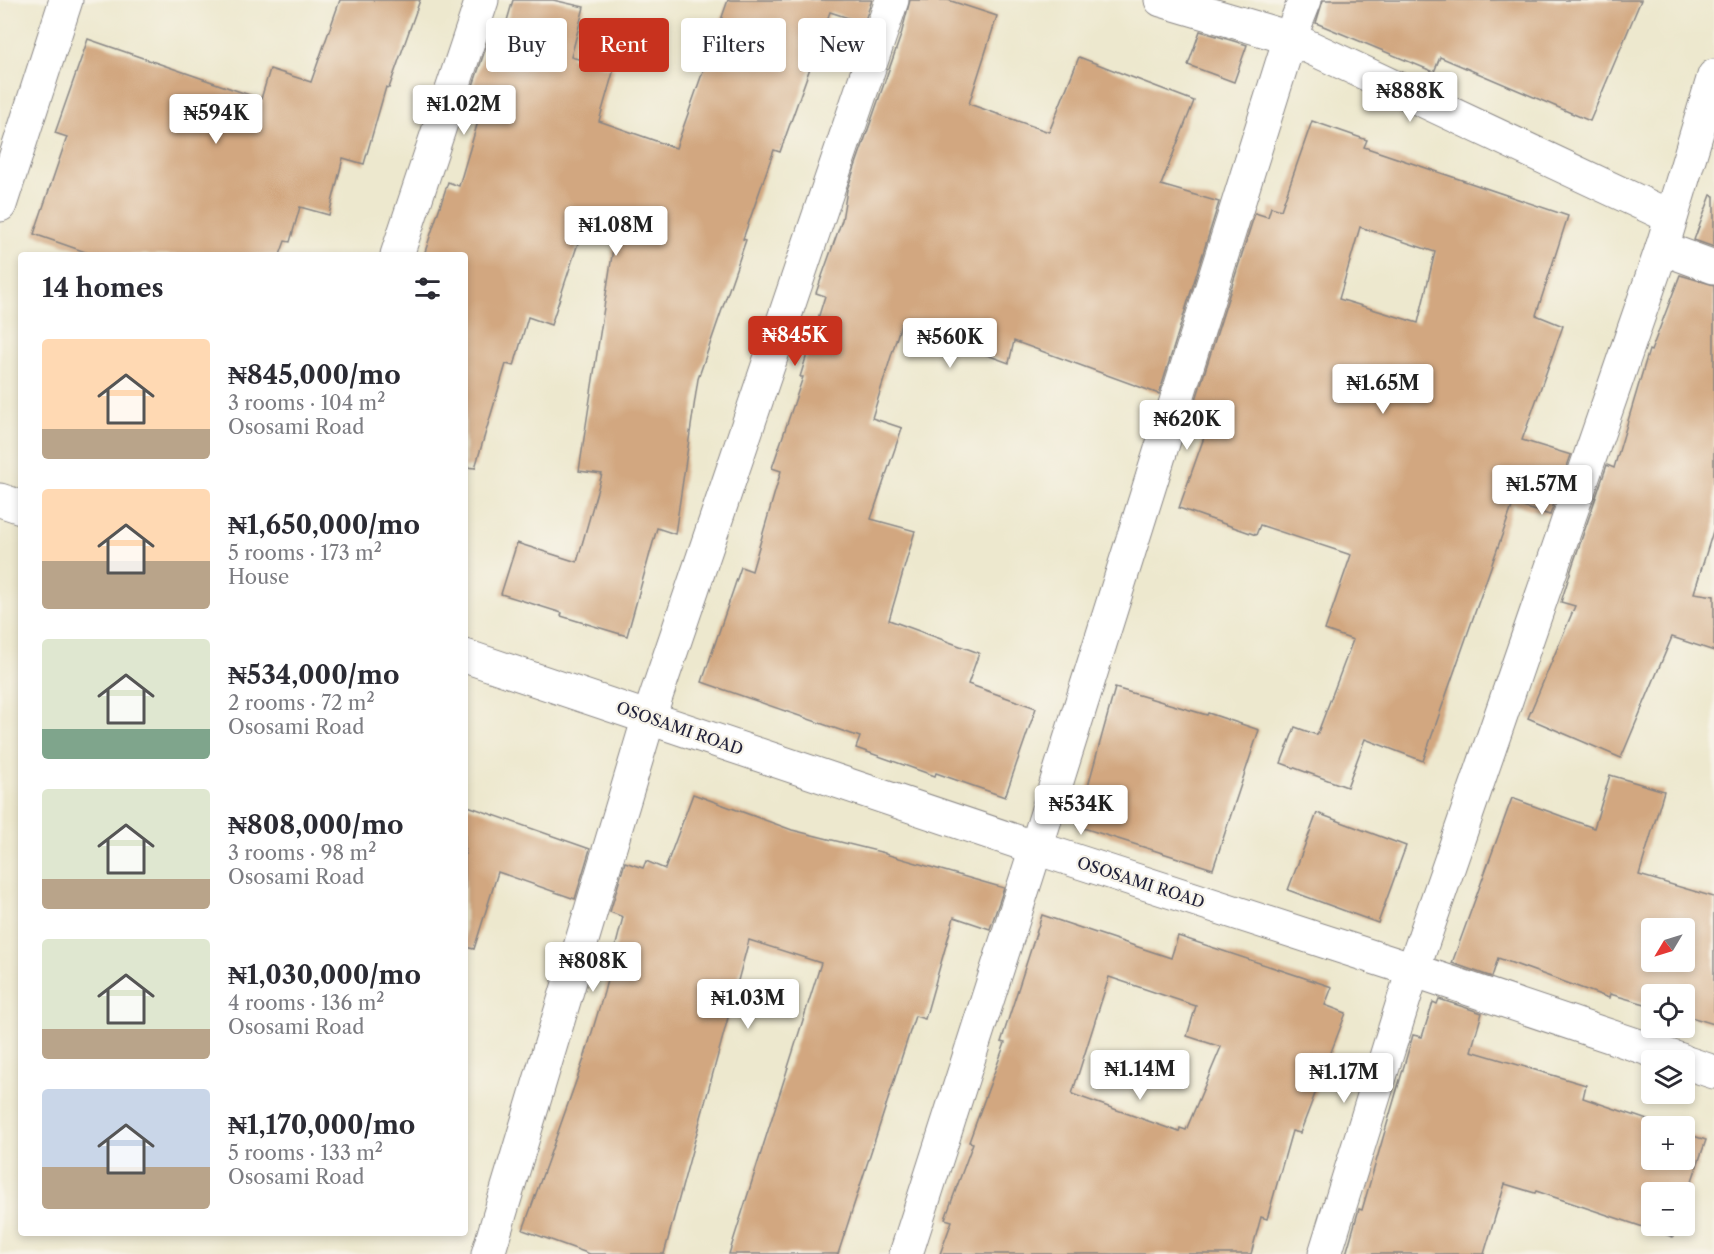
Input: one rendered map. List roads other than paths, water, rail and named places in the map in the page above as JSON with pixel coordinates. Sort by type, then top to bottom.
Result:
[{"type":"street","points":[[0,205],[66,0]]},
{"type":"street","points":[[398,252],[482,0]]},
{"type":"street","points":[[488,1254],[649,717],[892,0]]},
{"type":"street","points":[[1161,0],[1290,38],[1671,217]]},
{"type":"street","points":[[906,1254],[1290,38],[1305,0]]},
{"type":"street","points":[[1325,1254],[1413,970],[1662,248],[1714,76]]},
{"type":"street","points":[[1662,248],[1714,267]]},
{"type":"street","points":[[0,500],[18,506]]},
{"type":"street","name":"OSOSAMI ROAD","points":[[468,657],[1036,848],[1413,970],[1650,1050]]},
{"type":"street","name":"OSOSAMI ROAD","points":[[1695,1065],[1714,1072]]}]
